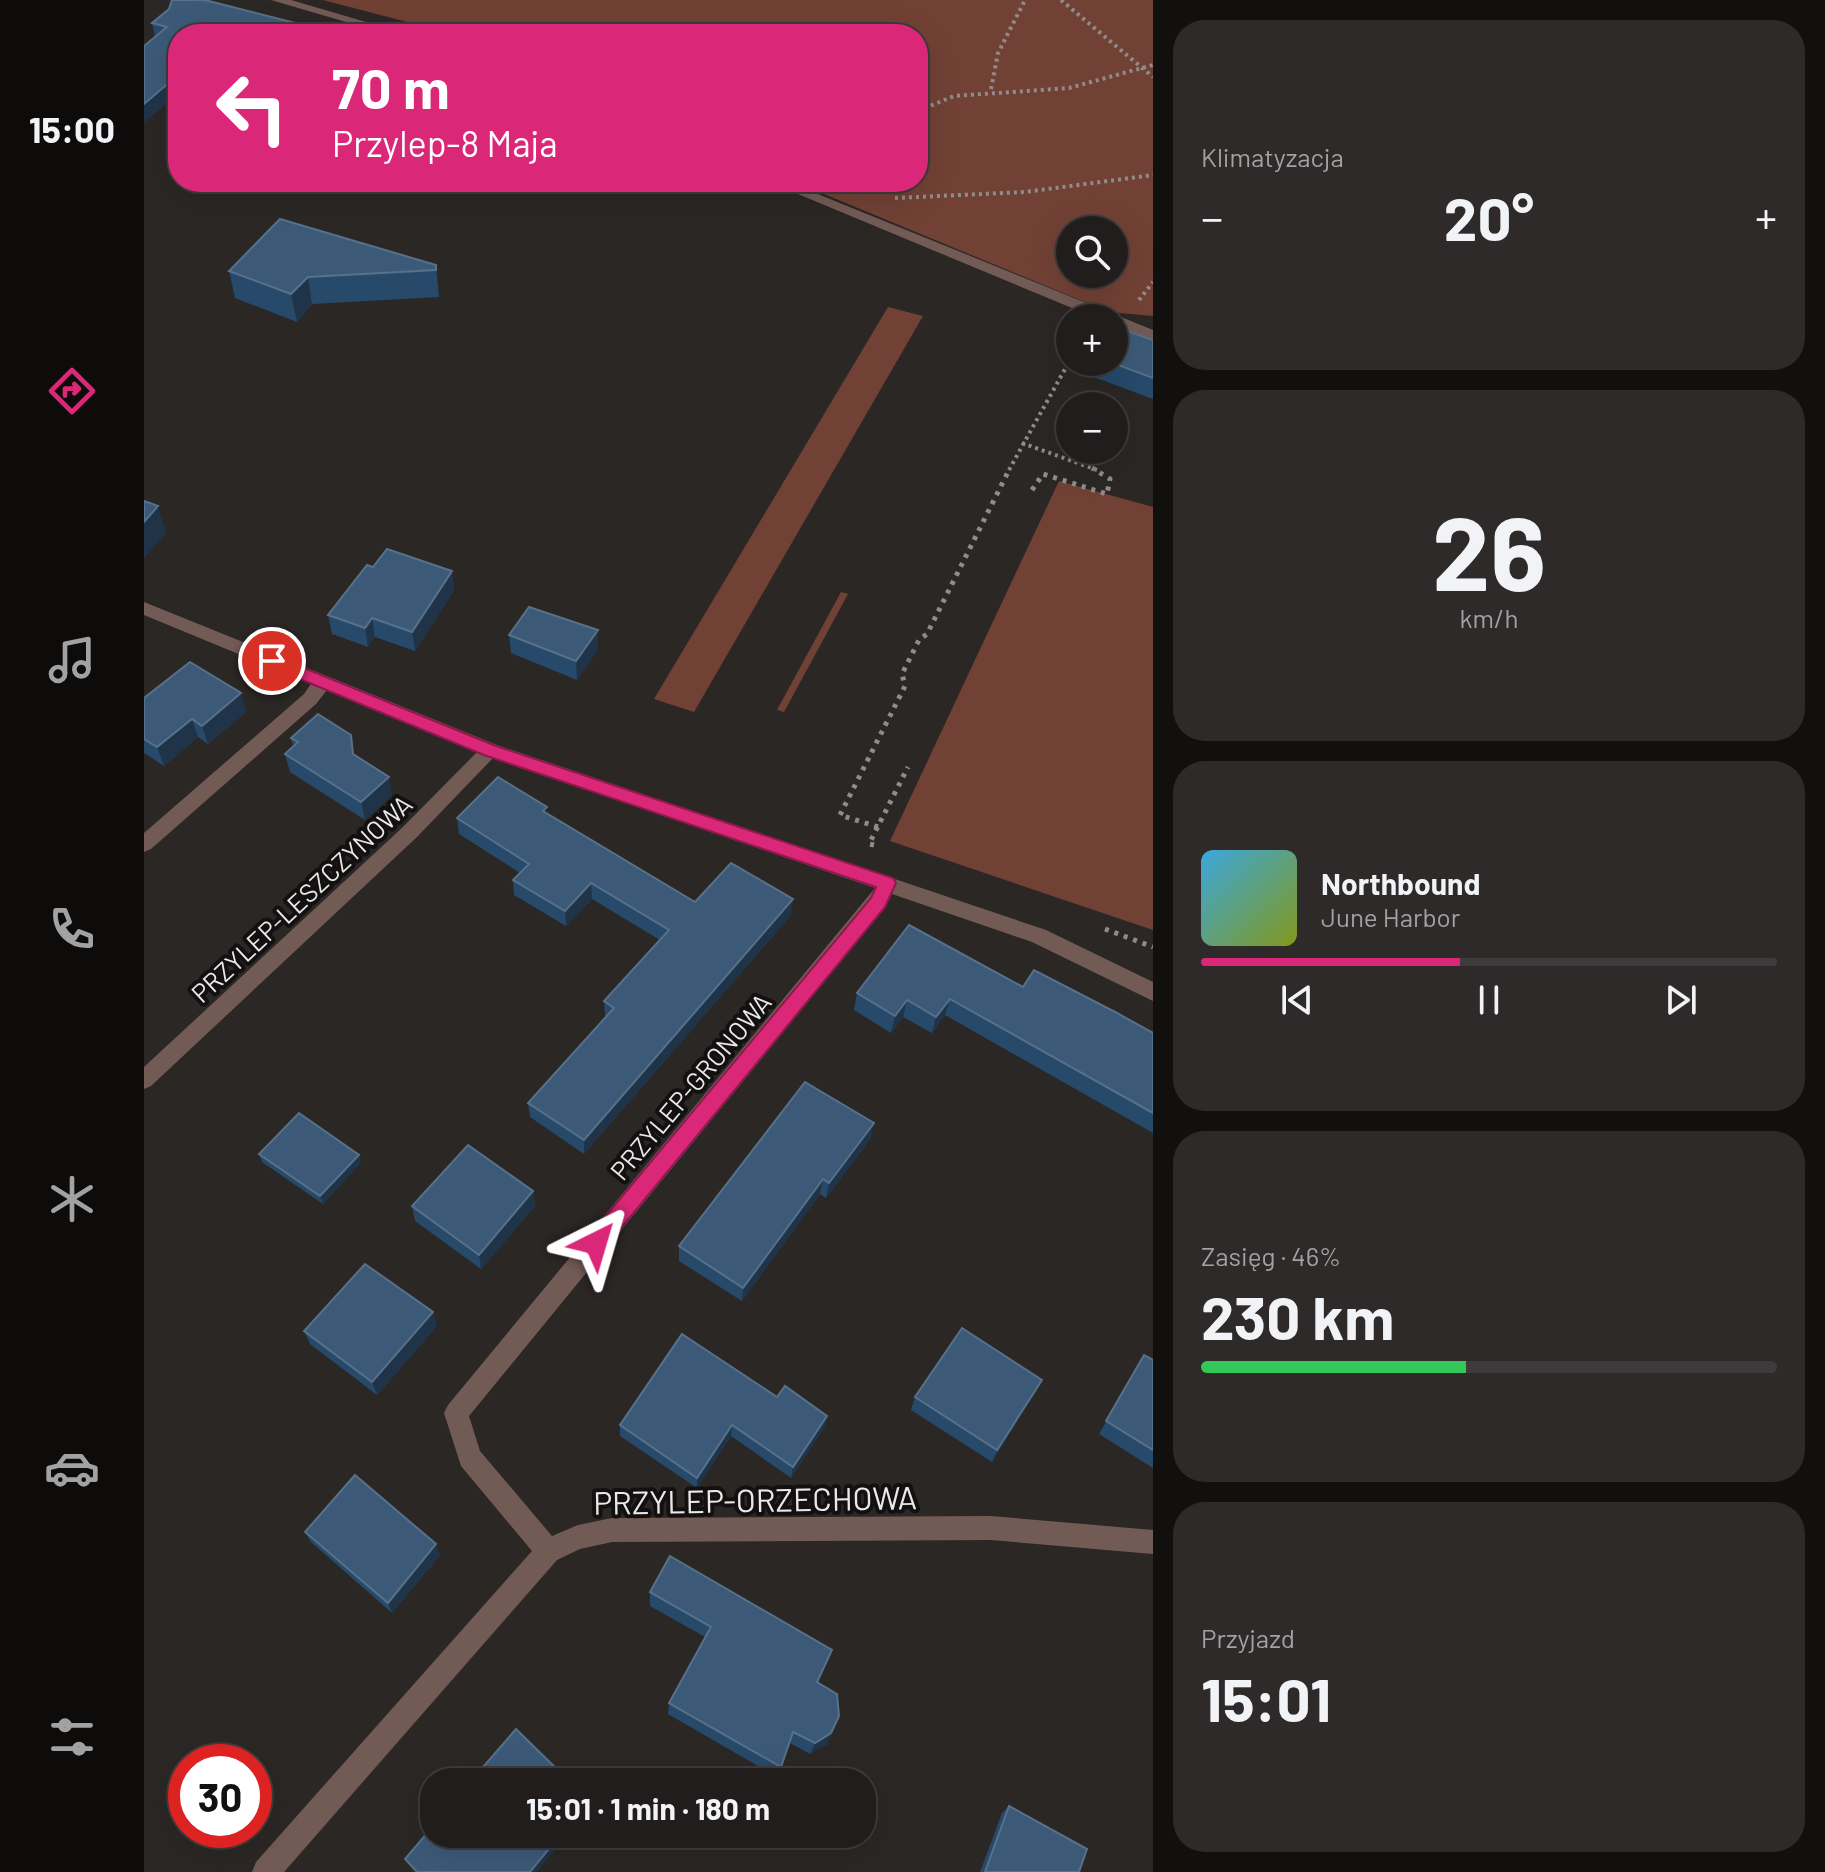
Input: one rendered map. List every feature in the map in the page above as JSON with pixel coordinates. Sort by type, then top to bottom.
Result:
[{"type":"street","points":[[277,0],[365,24]]},
{"type":"street","points":[[800,192],[1074,304]]},
{"type":"street","points":[[1128,325],[1153,335]]},
{"type":"street","points":[[144,608],[490,750],[1039,936],[1153,992]]},
{"type":"street","points":[[144,844],[310,699],[323,682]]},
{"type":"street","name":"PRZYLEP-LESZCZYNOWA","points":[[144,1080],[410,832],[490,750]]},
{"type":"street","name":"PRZYLEP-GRONOWA","points":[[548,1551],[470,1458],[456,1413],[878,902],[887,883]]},
{"type":"street","name":"PRZYLEP-ORZECHOWA","points":[[266,1872],[548,1551],[578,1537],[612,1530],[991,1528],[1153,1542]]},
{"type":"path","points":[[991,89],[998,53],[1025,0]]},
{"type":"path","points":[[1061,0],[1153,77]]},
{"type":"path","points":[[928,105],[991,89],[1069,88],[1153,65]]},
{"type":"path","points":[[888,198],[948,198],[1109,183],[1153,175]]},
{"type":"path","points":[[878,827],[840,815],[905,686],[902,674],[919,640],[927,634],[1022,443],[1061,376]]},
{"type":"path","points":[[1022,443],[1098,470],[1110,479],[1107,494],[1043,474],[1032,490]]},
{"type":"path","points":[[875,846],[869,844],[908,767]]},
{"type":"path","points":[[1095,926],[1153,947]]},
{"type":"shaded area","points":[[323,0],[1153,0],[1153,316],[1128,314],[1128,304],[1090,304],[819,192],[928,192],[928,24],[415,24]]},
{"type":"shaded area","points":[[888,307],[923,316],[694,712],[654,699]]},
{"type":"shaded area","points":[[1059,481],[1153,507],[1153,930],[890,841]]},
{"type":"shaded area","points":[[841,592],[848,594],[784,712],[777,710]]},
{"type":"building","points":[[172,0],[205,0],[299,24],[168,24],[168,84],[144,104],[144,46],[167,27],[152,23],[169,9]]},
{"type":"building","points":[[280,219],[436,265],[436,270],[308,277],[291,294],[229,271]]},
{"type":"building","points":[[1128,331],[1153,340],[1153,378],[1128,369]]},
{"type":"building","points":[[144,501],[158,506],[144,522]]},
{"type":"building","points":[[387,549],[452,571],[412,632],[372,618],[365,628],[328,615],[367,565],[373,567]]},
{"type":"building","points":[[529,607],[598,630],[576,661],[509,635]]},
{"type":"building","points":[[190,662],[241,693],[202,726],[192,719],[157,747],[144,739],[144,698]]},
{"type":"building","points":[[318,714],[351,735],[353,754],[389,777],[361,802],[285,754],[298,742],[291,738]]},
{"type":"building","points":[[498,777],[547,807],[543,811],[695,902],[731,863],[793,899],[584,1140],[528,1103],[614,1008],[604,1001],[669,930],[591,883],[565,911],[513,880],[529,864],[457,818]]},
{"type":"building","points":[[909,925],[1023,987],[1034,970],[1153,1033],[1153,1113],[950,999],[936,1017],[907,1000],[895,1016],[857,993]]},
{"type":"building","points":[[805,1082],[874,1123],[829,1183],[823,1179],[743,1288],[679,1246]]},
{"type":"building","points":[[299,1113],[359,1155],[320,1196],[259,1154]]},
{"type":"building","points":[[468,1145],[533,1191],[479,1255],[412,1206]]},
{"type":"building","points":[[365,1264],[433,1312],[372,1382],[304,1331]]},
{"type":"building","points":[[962,1328],[1042,1380],[997,1450],[915,1397]]},
{"type":"building","points":[[682,1334],[777,1397],[785,1386],[827,1416],[793,1467],[732,1425],[697,1478],[620,1425]]},
{"type":"building","points":[[1144,1355],[1153,1360],[1153,1450],[1106,1421]]},
{"type":"building","points":[[355,1475],[436,1544],[388,1603],[305,1532]]},
{"type":"building","points":[[670,1556],[832,1650],[817,1682],[837,1694],[839,1716],[831,1733],[815,1743],[793,1732],[781,1767],[669,1703],[711,1627],[650,1592]]},
{"type":"building","points":[[516,1729],[556,1768],[482,1768]]},
{"type":"building","points":[[1009,1806],[1087,1849],[1079,1872],[985,1872]]},
{"type":"building","points":[[420,1841],[420,1848],[550,1848],[530,1872],[417,1872],[405,1859]]},
{"type":"route","points":[[272,661],[490,750],[887,883],[878,902],[596,1243]]}]
